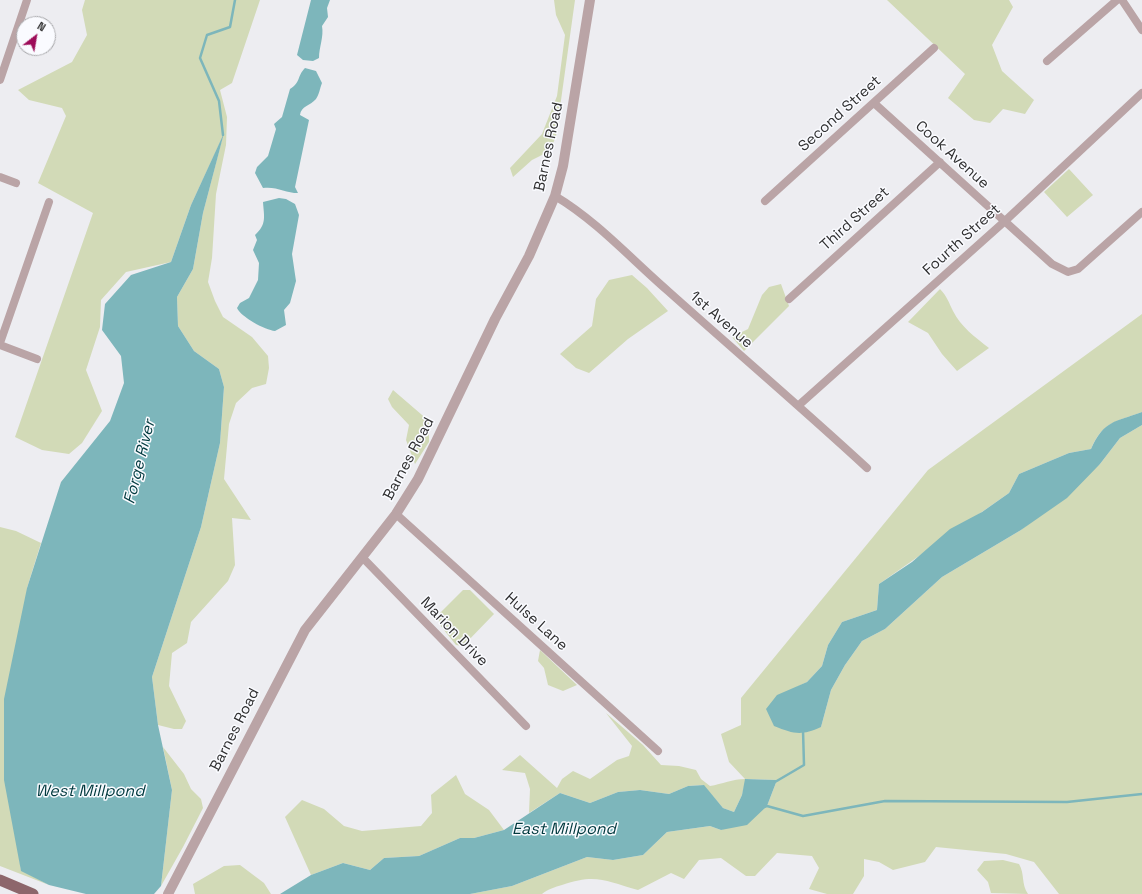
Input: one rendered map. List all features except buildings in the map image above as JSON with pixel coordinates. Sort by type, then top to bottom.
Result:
[{"type":"main road","points":[[0,880],[32,894]]},
{"type":"street","points":[[0,80],[27,0]]},
{"type":"street","name":"Barnes Road","points":[[168,894],[305,630],[396,514],[423,470],[496,318],[529,256],[555,196],[563,166],[590,0]]},
{"type":"street","points":[[1047,61],[1117,0]]},
{"type":"street","points":[[1122,0],[1142,30]]},
{"type":"street","name":"Second Street","points":[[765,201],[934,48]]},
{"type":"street","name":"Fourth Street","points":[[799,405],[1005,221],[1142,93]]},
{"type":"street","name":"Cook Avenue","points":[[874,103],[1052,264],[1068,272],[1078,269],[1142,212]]},
{"type":"street","name":"Third Street","points":[[790,299],[940,162]]},
{"type":"street","points":[[0,178],[16,183]]},
{"type":"street","name":"1st Avenue","points":[[555,196],[573,207],[596,226],[668,292],[799,405],[867,468]]},
{"type":"street","points":[[37,359],[0,344],[50,202]]},
{"type":"street","name":"Hulse Lane","points":[[396,514],[658,751]]},
{"type":"street","name":"Marion Drive","points":[[362,556],[526,726]]},
{"type":"green space","points":[[85,0],[260,0],[232,83],[220,90],[227,117],[226,145],[216,194],[212,258],[208,282],[223,317],[252,337],[268,356],[269,368],[266,384],[252,388],[236,403],[229,424],[224,479],[251,520],[232,518],[235,565],[228,581],[191,622],[187,643],[172,653],[169,686],[186,721],[182,729],[174,729],[158,725],[152,677],[201,527],[220,443],[224,387],[219,369],[194,351],[178,326],[177,297],[193,269],[203,213],[223,136],[191,205],[171,262],[126,272],[101,300],[100,327],[86,370],[102,411],[82,443],[69,454],[42,450],[15,437],[93,213],[38,183],[66,116],[62,108],[29,100],[18,90],[72,62],[87,35],[82,10]]},
{"type":"green space","points":[[554,0],[575,0],[556,136],[550,151],[532,160],[513,177],[510,168],[542,134],[557,96],[565,35],[556,15]]},
{"type":"green space","points":[[887,0],[1009,0],[1013,7],[992,45],[1002,71],[1034,100],[1025,114],[1003,109],[990,123],[974,120],[948,98],[965,74]]},
{"type":"green space","points":[[1069,169],[1093,195],[1067,217],[1044,192]]},
{"type":"green space","points":[[632,275],[647,288],[668,311],[628,339],[589,373],[576,368],[560,354],[592,326],[596,299],[609,280]]},
{"type":"green space","points":[[781,284],[789,306],[744,351],[732,337],[748,329],[762,295],[769,287]]},
{"type":"green space","points":[[940,289],[960,322],[989,348],[957,371],[942,354],[928,333],[908,322]]},
{"type":"green space","points":[[1142,314],[1142,412],[1111,424],[1100,433],[1091,449],[1069,453],[1019,474],[1009,493],[879,584],[877,610],[842,622],[828,645],[822,666],[807,682],[797,687],[821,727],[831,690],[845,665],[862,641],[885,629],[942,577],[1021,530],[1100,464],[1120,438],[1142,425],[1142,894],[1059,894],[1034,862],[1006,854],[936,847],[925,862],[893,870],[879,862],[864,859],[864,876],[853,894],[827,894],[809,889],[819,868],[812,856],[777,853],[755,876],[746,876],[721,858],[699,860],[684,879],[671,873],[638,890],[609,881],[584,879],[552,888],[542,894],[470,894],[512,886],[587,857],[613,860],[643,855],[667,832],[710,826],[721,830],[767,806],[777,780],[746,779],[742,795],[734,812],[723,808],[703,785],[688,786],[669,794],[640,790],[618,792],[590,803],[560,793],[529,813],[530,789],[525,773],[502,770],[520,755],[557,788],[562,779],[573,771],[590,779],[617,760],[629,756],[632,746],[606,713],[643,745],[661,765],[679,766],[696,770],[701,779],[710,786],[745,779],[729,762],[721,734],[741,725],[741,698],[928,470]]},
{"type":"green space","points":[[393,390],[429,421],[429,442],[415,464],[406,440],[409,425],[392,407],[388,399]]},
{"type":"green space","points":[[0,527],[16,531],[41,543],[27,588],[18,850],[21,870],[49,885],[0,866]]},
{"type":"green space","points":[[463,590],[470,590],[494,614],[463,646],[456,645],[440,625],[438,615]]},
{"type":"green space","points":[[540,650],[577,685],[563,691],[548,685],[544,668],[538,661]]},
{"type":"green space","points":[[163,747],[184,774],[191,789],[201,799],[203,808],[161,886],[172,790]]},
{"type":"green space","points":[[456,775],[465,794],[489,810],[504,830],[474,838],[460,838],[419,856],[384,858],[370,870],[343,863],[311,875],[285,817],[302,800],[324,809],[344,826],[362,831],[421,826],[432,813],[431,795]]},
{"type":"green space","points":[[1003,860],[1019,864],[1024,886],[1028,894],[991,893],[988,882],[977,870],[984,861]]},
{"type":"green space","points":[[240,865],[264,883],[271,894],[195,894],[193,884],[224,866]]},
{"type":"water","points":[[311,0],[330,0],[327,8],[328,17],[322,26],[319,58],[313,61],[303,60],[297,55]]},
{"type":"water","points":[[305,68],[316,71],[322,83],[316,99],[302,110],[300,115],[309,120],[295,187],[298,193],[272,188],[263,188],[255,173],[257,167],[268,156],[276,129],[274,124],[282,117],[290,89],[296,84]]},
{"type":"water","name":"West Millpond","points":[[224,133],[203,213],[193,269],[177,297],[178,326],[194,351],[219,369],[224,387],[220,443],[201,527],[152,677],[158,725],[172,790],[161,886],[154,894],[86,894],[49,885],[21,871],[4,780],[4,699],[27,588],[61,482],[110,421],[124,383],[121,356],[102,330],[105,304],[131,275],[171,262],[191,205]]},
{"type":"water","points":[[279,198],[286,199],[295,204],[299,215],[292,254],[296,281],[290,303],[284,310],[286,325],[275,331],[254,322],[239,312],[237,308],[240,303],[249,298],[258,280],[259,263],[253,250],[257,240],[255,235],[259,231],[264,220],[263,202]]},
{"type":"water","points":[[1142,412],[1142,425],[1120,438],[1100,464],[1067,498],[1021,530],[942,577],[885,629],[862,641],[845,665],[831,690],[821,727],[808,732],[798,733],[774,726],[766,709],[777,695],[807,682],[822,666],[828,645],[842,622],[877,610],[879,584],[912,562],[950,529],[982,512],[1009,493],[1019,474],[1069,453],[1091,449],[1101,432],[1111,423]]},
{"type":"water","name":"East Millpond","points":[[745,779],[777,780],[767,806],[747,825],[721,830],[710,826],[667,832],[643,855],[613,860],[587,857],[512,886],[470,894],[280,894],[311,875],[343,863],[370,870],[384,858],[419,856],[460,838],[474,838],[504,830],[560,793],[590,803],[618,792],[640,790],[669,794],[688,786],[704,785],[723,808],[734,812],[742,795]]},
{"type":"waterway","name":"Forge River","points":[[223,135],[219,101],[200,58],[207,35],[230,27],[235,0]]},
{"type":"waterway","points":[[775,782],[804,765],[803,730]]},
{"type":"waterway","points":[[764,807],[767,806],[803,816],[885,801],[1067,802],[1142,794]]}]
